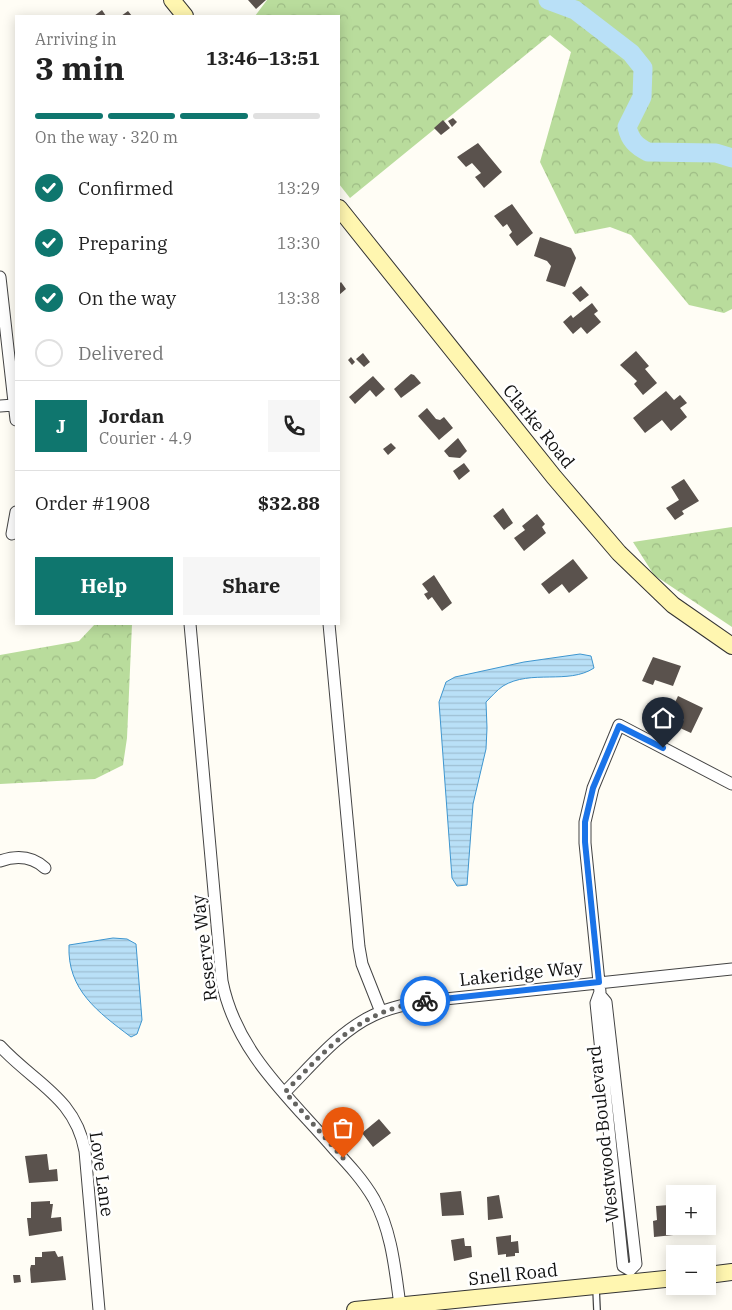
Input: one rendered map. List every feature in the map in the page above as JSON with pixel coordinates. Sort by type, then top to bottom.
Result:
[{"type":"street","points":[[172,0],[184,15]]},
{"type":"street","name":"Clarke Road","points":[[340,209],[554,478],[619,553],[673,605],[732,646]]},
{"type":"street","points":[[0,277],[15,412]]},
{"type":"street","points":[[0,406],[14,405]]},
{"type":"street","points":[[12,534],[15,518]]},
{"type":"street","name":"Reserve Way","points":[[190,625],[225,996],[231,1015],[245,1044],[361,1180],[374,1199],[387,1231],[400,1305]]},
{"type":"street","points":[[329,625],[360,956],[381,1012]]},
{"type":"street","name":"Westwood Boulevard","points":[[630,1276],[623,1266],[596,1003],[600,995],[585,842],[585,822],[593,788],[619,726],[732,784]]},
{"type":"street","points":[[0,861],[16,857],[30,858],[45,868]]},
{"type":"street","name":"Lakeridge Way","points":[[285,1092],[342,1036],[381,1012],[426,1001],[732,969]]},
{"type":"street","name":"Love Lane","points":[[0,1046],[63,1102],[74,1117],[82,1133],[99,1310]]},
{"type":"street","points":[[716,1274],[732,1272]]},
{"type":"street","name":"Snell Road","points":[[355,1310],[595,1286],[630,1276],[666,1278]]},
{"type":"lane","points":[[595,1286],[597,1310]]},
{"type":"green space","points":[[267,0],[732,0],[732,309],[724,313],[689,305],[631,235],[610,227],[575,234],[540,162],[571,52],[550,35],[350,198],[340,185],[340,15],[256,15]]},
{"type":"green space","points":[[732,527],[732,627],[654,575],[633,542]]},
{"type":"green space","points":[[94,625],[132,625],[127,738],[123,765],[95,779],[0,784],[0,655],[79,641]]},
{"type":"water","points":[[580,654],[591,656],[594,668],[573,676],[525,678],[514,681],[503,686],[486,702],[486,749],[473,804],[467,885],[457,886],[452,878],[439,702],[446,682],[455,677],[524,662]]},
{"type":"water","points":[[113,938],[127,939],[136,944],[142,1020],[137,1034],[131,1037],[96,1009],[87,998],[73,975],[70,961],[69,945]]},
{"type":"building","points":[[248,0],[266,0],[256,9]]},
{"type":"building","points":[[102,10],[105,15],[95,15]]},
{"type":"building","points":[[128,11],[131,15],[122,15]]},
{"type":"building","points":[[453,118],[457,122],[452,127],[448,121]]},
{"type":"building","points":[[443,120],[450,128],[441,135],[434,128]]},
{"type":"building","points":[[478,143],[502,172],[484,188],[475,177],[481,173],[472,163],[466,167],[457,157]]},
{"type":"building","points":[[512,204],[533,233],[517,246],[509,235],[512,232],[507,224],[503,227],[494,216]]},
{"type":"building","points":[[540,237],[571,248],[576,258],[565,287],[546,281],[551,266],[547,261],[534,256]]},
{"type":"building","points":[[340,283],[346,289],[340,294]]},
{"type":"building","points":[[581,286],[589,295],[580,302],[572,293]]},
{"type":"building","points":[[592,303],[598,311],[594,314],[601,322],[587,334],[581,327],[573,334],[563,322],[571,315],[573,318]]},
{"type":"building","points":[[636,351],[649,366],[645,369],[657,383],[643,395],[634,384],[637,381],[620,365]]},
{"type":"building","points":[[363,353],[370,362],[364,367],[356,359]]},
{"type":"building","points":[[351,357],[355,362],[352,365],[348,360]]},
{"type":"building","points":[[411,374],[421,383],[401,398],[394,389]]},
{"type":"building","points":[[373,376],[385,389],[376,397],[370,390],[355,404],[349,397]]},
{"type":"building","points":[[666,391],[674,400],[680,395],[687,403],[680,408],[687,417],[671,431],[662,420],[645,433],[633,418]]},
{"type":"building","points":[[427,408],[436,419],[440,420],[444,417],[453,428],[439,440],[418,416]]},
{"type":"building","points":[[458,438],[467,451],[460,458],[449,457],[444,451]]},
{"type":"building","points":[[391,443],[396,448],[388,455],[383,449]]},
{"type":"building","points":[[464,463],[470,471],[459,480],[453,471]]},
{"type":"building","points":[[684,479],[699,501],[682,511],[684,514],[675,520],[666,508],[679,500],[671,487]]},
{"type":"building","points":[[503,508],[513,523],[504,530],[493,516]]},
{"type":"building","points":[[537,514],[545,524],[542,527],[546,533],[524,551],[514,538],[525,530],[522,526]]},
{"type":"building","points":[[573,559],[588,578],[569,593],[562,584],[549,594],[541,584]]},
{"type":"building","points":[[434,575],[452,603],[442,611],[432,597],[428,600],[424,594],[428,592],[422,584]]},
{"type":"building","points":[[653,657],[681,666],[673,686],[655,680],[653,685],[642,681]]},
{"type":"building","points":[[678,696],[703,708],[691,733],[680,728],[684,719],[680,717],[679,720],[670,713]]},
{"type":"building","points":[[379,1119],[391,1133],[373,1147],[362,1133]]},
{"type":"building","points":[[47,1154],[49,1170],[57,1169],[58,1181],[29,1183],[25,1156]]},
{"type":"building","points":[[461,1191],[464,1215],[442,1216],[440,1193]]},
{"type":"building","points":[[499,1195],[503,1218],[488,1220],[487,1197]]},
{"type":"building","points":[[50,1201],[50,1204],[53,1204],[51,1218],[61,1217],[62,1231],[29,1236],[27,1218],[31,1218],[31,1202]]},
{"type":"building","points":[[666,1205],[666,1235],[673,1235],[654,1237],[653,1221],[657,1220],[656,1206]]},
{"type":"building","points":[[511,1235],[511,1242],[518,1241],[519,1253],[515,1253],[515,1256],[506,1257],[506,1254],[498,1255],[496,1237]]},
{"type":"building","points":[[464,1238],[465,1246],[471,1246],[472,1257],[454,1261],[451,1240]]},
{"type":"building","points":[[55,1251],[58,1257],[63,1256],[66,1280],[31,1283],[30,1269],[31,1265],[35,1265],[35,1257],[42,1257],[42,1252]]},
{"type":"building","points":[[13,1275],[20,1275],[21,1282],[14,1283]]},
{"type":"waterway","points":[[548,0],[575,10],[631,53],[643,68],[642,97],[627,127],[630,136],[637,145],[648,152],[716,153],[732,158]]},
{"type":"way so far","points":[[343,1158],[285,1092],[342,1036],[365,1020],[390,1008],[425,1001]]},
{"type":"route","points":[[425,1001],[599,982],[585,842],[585,822],[589,801],[619,726],[663,748]]}]
